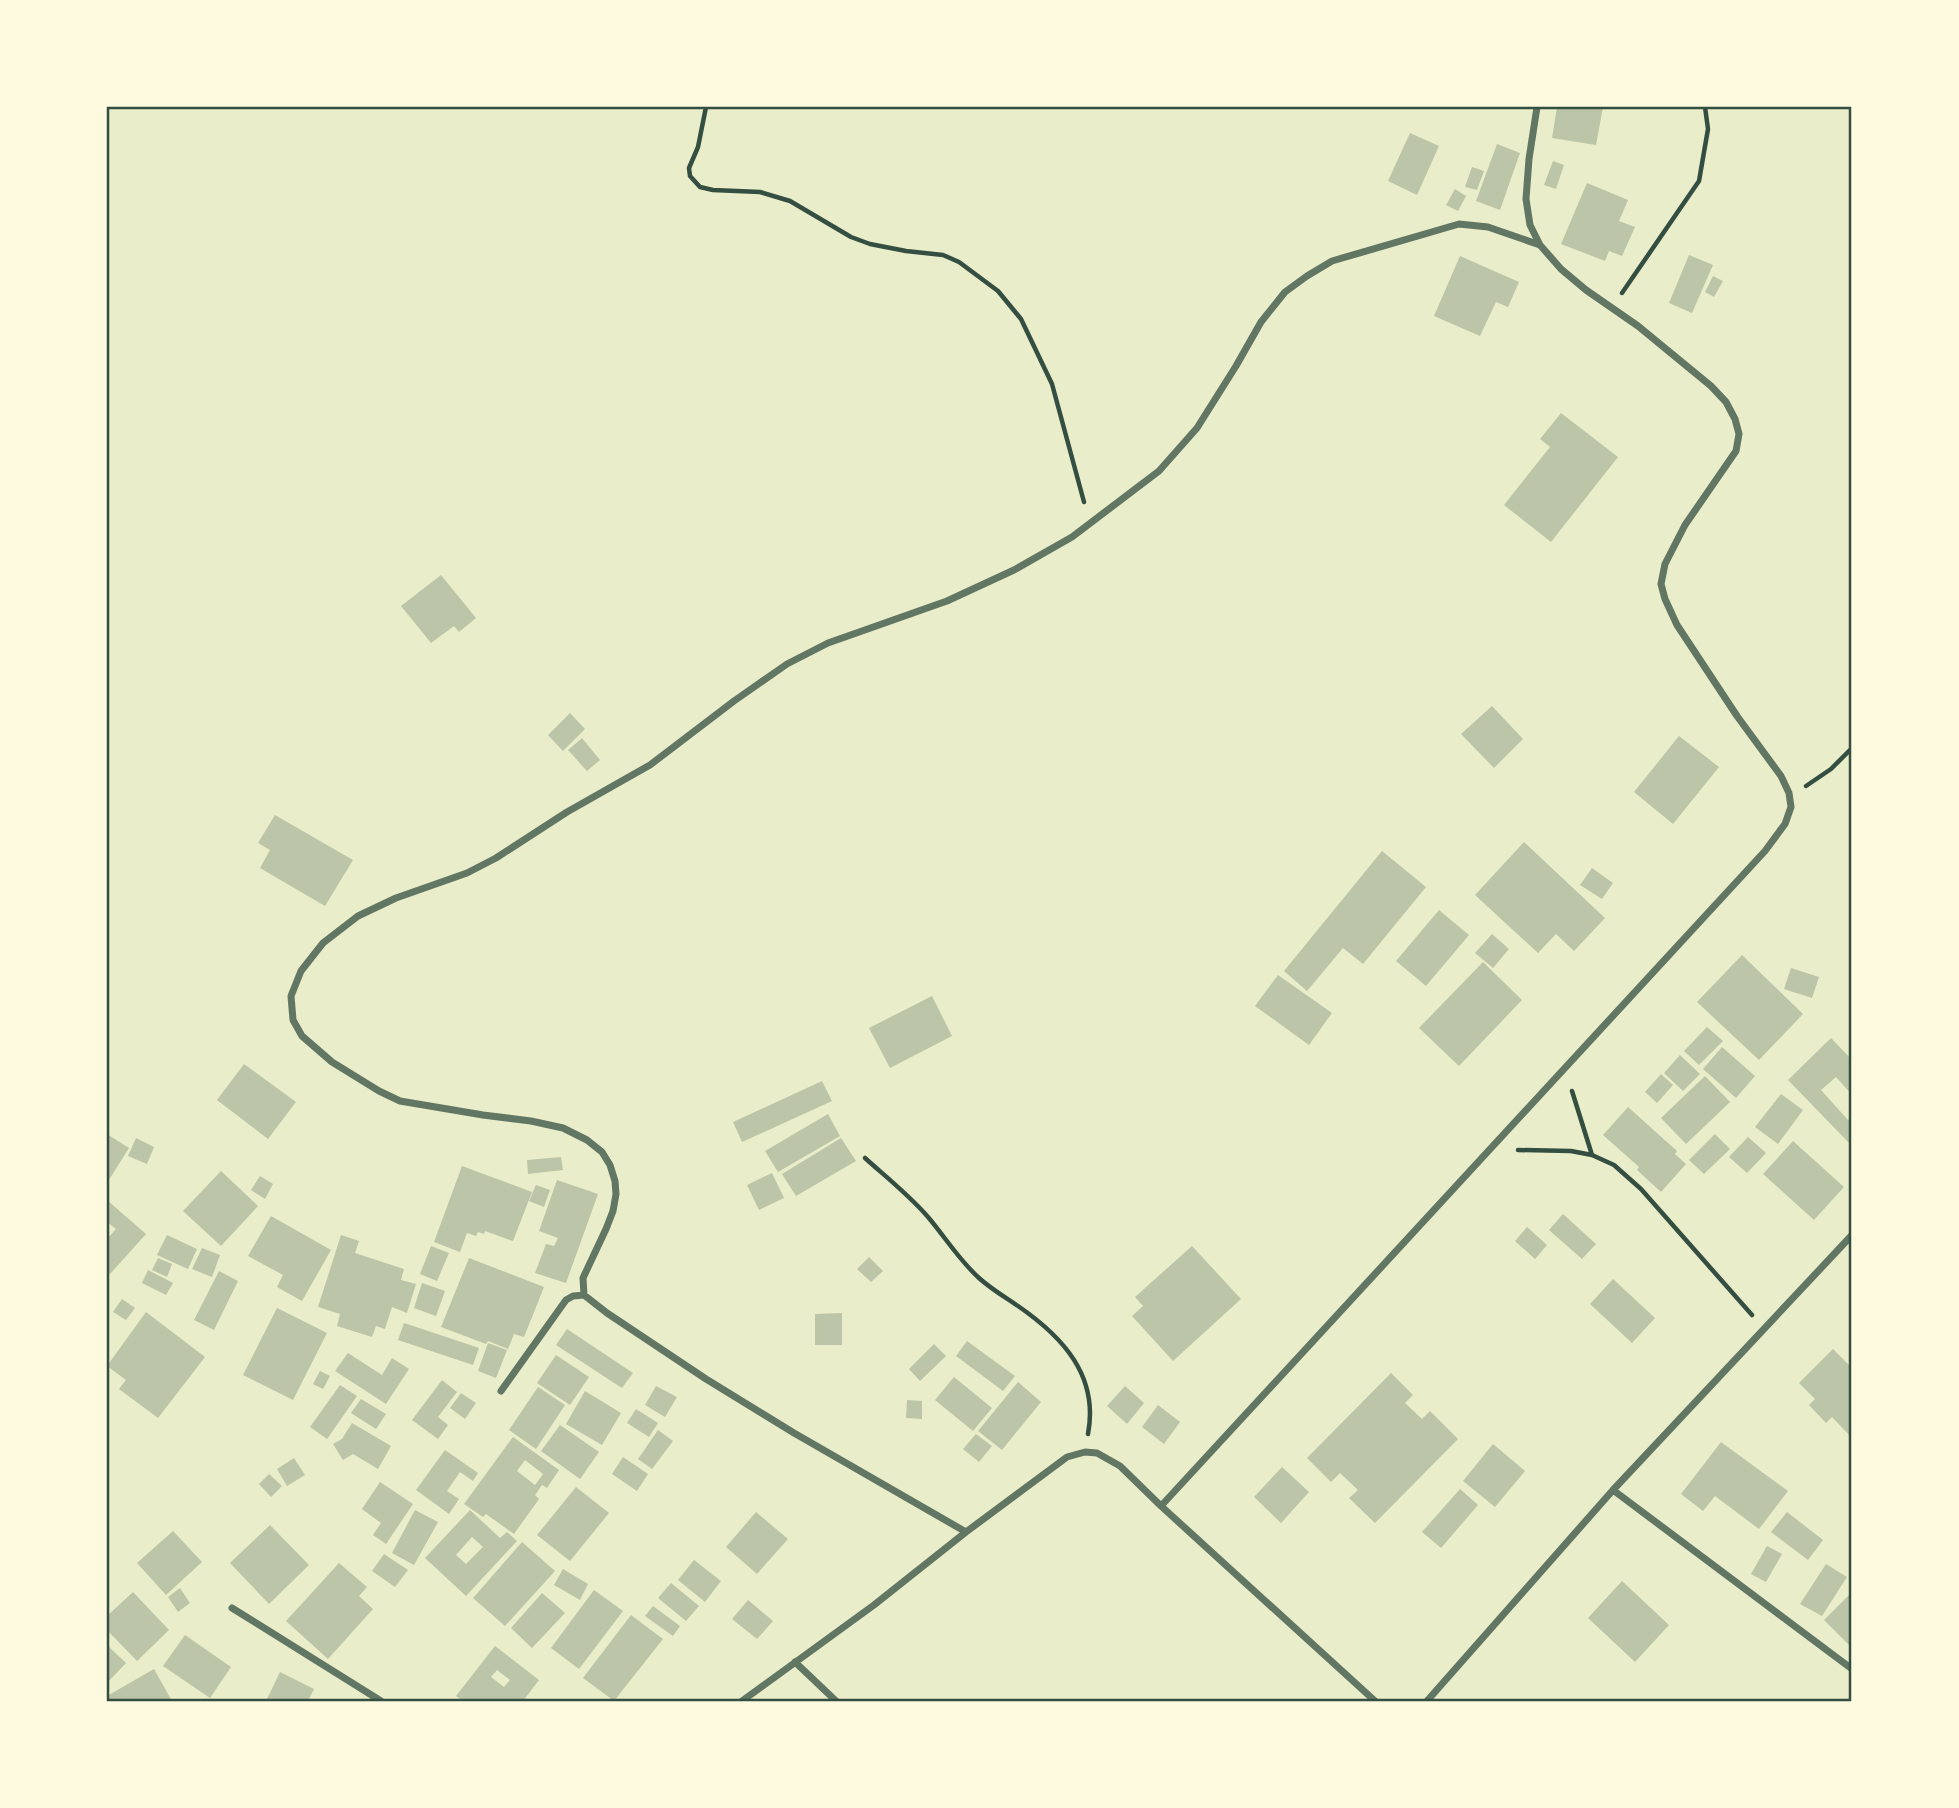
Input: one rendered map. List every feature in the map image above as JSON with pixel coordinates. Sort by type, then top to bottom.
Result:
[{"type":"street","points":[[1161,1506],[1765,851],[1785,824],[1791,807],[1789,793],[1781,776],[1737,716],[1677,625],[1661,584],[1665,564],[1685,524],[1736,451],[1739,434],[1735,419],[1726,402],[1711,386],[1638,326],[1586,290],[1561,269],[1540,245],[1530,225],[1526,199],[1536,107]]},
{"type":"street","points":[[584,1295],[583,1278],[606,1229],[616,1194],[610,1165],[602,1152],[563,1128],[400,1101],[332,1062],[302,1036],[293,1020],[291,996],[301,971],[323,943],[358,916],[396,898],[467,873],[496,858],[567,812],[650,765],[787,664],[828,643],[947,601],[1014,570],[1072,537],[1160,471],[1197,428],[1261,322],[1285,292],[1307,275],[1332,261],[1459,224],[1488,228],[1540,245]]},
{"type":"street","points":[[1427,1701],[1613,1490],[1852,1235]]},
{"type":"street","points":[[501,1391],[566,1300],[584,1295],[607,1314],[706,1379],[966,1532]]},
{"type":"street","points":[[742,1701],[874,1605],[1067,1457],[1085,1452],[1097,1453],[1121,1466],[1161,1506],[1375,1701]]},
{"type":"street","points":[[1613,1490],[1852,1669]]},
{"type":"street","points":[[232,1608],[381,1701]]},
{"type":"street","points":[[795,1662],[836,1701]]},
{"type":"path","points":[[706,107],[698,148],[689,168],[690,176],[700,187],[760,192],[790,201],[851,237],[870,244],[943,255],[959,262],[998,291],[1021,319],[1052,384],[1090,523]]},
{"type":"path","points":[[1611,308],[1699,181],[1708,129],[1705,107]]},
{"type":"path","points":[[1789,793],[1822,776],[1852,748]]},
{"type":"path","points":[[1565,1066],[1592,1155]]},
{"type":"path","points":[[1489,1150],[1571,1151],[1592,1155],[1614,1165],[1641,1189],[1764,1328]]},
{"type":"path","points":[[865,1158],[927,1215],[962,1261],[979,1278],[1035,1319],[1061,1341],[1074,1358],[1084,1379],[1089,1399],[1090,1425],[1085,1452]]},
{"type":"building","points":[[1557,107],[1603,107],[1596,145],[1552,138]]},
{"type":"building","points":[[1410,133],[1439,146],[1417,195],[1388,181]]},
{"type":"building","points":[[1497,144],[1520,153],[1500,210],[1476,201]]},
{"type":"building","points":[[1553,161],[1564,165],[1556,189],[1544,185]]},
{"type":"building","points":[[1472,167],[1484,171],[1477,190],[1465,187]]},
{"type":"building","points":[[1587,183],[1628,200],[1619,221],[1635,227],[1622,256],[1609,251],[1605,261],[1561,244]]},
{"type":"building","points":[[1455,189],[1466,196],[1458,211],[1446,205]]},
{"type":"building","points":[[1689,255],[1713,265],[1692,313],[1669,303]]},
{"type":"building","points":[[1460,256],[1519,282],[1508,307],[1496,302],[1480,336],[1434,316]]},
{"type":"building","points":[[1713,276],[1723,281],[1714,297],[1705,292]]},
{"type":"building","points":[[1561,413],[1618,457],[1551,542],[1504,505],[1550,447],[1540,439]]},
{"type":"building","points":[[441,575],[476,618],[459,632],[454,626],[431,643],[401,606]]},
{"type":"building","points":[[1492,706],[1523,739],[1494,768],[1461,734]]},
{"type":"building","points":[[570,713],[585,729],[563,751],[548,735]]},
{"type":"building","points":[[1679,736],[1719,767],[1673,824],[1634,792]]},
{"type":"building","points":[[582,738],[600,760],[587,771],[568,750]]},
{"type":"building","points":[[275,815],[353,860],[325,906],[260,868],[270,850],[258,843]]},
{"type":"building","points":[[1524,842],[1605,918],[1574,951],[1556,934],[1538,953],[1475,895]]},
{"type":"building","points":[[1382,851],[1426,887],[1363,964],[1343,948],[1307,991],[1284,971]]},
{"type":"building","points":[[1592,868],[1613,883],[1602,899],[1580,885]]},
{"type":"building","points":[[1439,910],[1469,935],[1426,986],[1396,961]]},
{"type":"building","points":[[1492,934],[1509,949],[1493,968],[1475,953]]},
{"type":"building","points":[[1742,955],[1803,1014],[1759,1060],[1697,1002]]},
{"type":"building","points":[[1483,962],[1522,1000],[1459,1066],[1419,1028]]},
{"type":"building","points":[[1791,968],[1819,977],[1812,998],[1784,989]]},
{"type":"building","points":[[1278,975],[1332,1013],[1309,1045],[1255,1006]]},
{"type":"building","points":[[932,996],[952,1036],[890,1068],[869,1028]]},
{"type":"building","points":[[1707,1027],[1723,1041],[1699,1065],[1684,1051]]},
{"type":"building","points":[[1831,1038],[1852,1060],[1852,1095],[1836,1077],[1821,1090],[1848,1120],[1852,1117],[1852,1146],[1788,1080]]},
{"type":"building","points":[[1722,1047],[1755,1076],[1736,1098],[1703,1069]]},
{"type":"building","points":[[1680,1055],[1700,1074],[1683,1091],[1664,1073]]},
{"type":"building","points":[[244,1064],[296,1102],[268,1139],[217,1100]]},
{"type":"building","points":[[1661,1074],[1673,1085],[1657,1103],[1645,1092]]},
{"type":"building","points":[[1705,1076],[1730,1102],[1686,1144],[1661,1118]]},
{"type":"building","points":[[822,1081],[832,1101],[742,1142],[733,1122]]},
{"type":"building","points":[[1781,1094],[1803,1110],[1778,1144],[1755,1127]]},
{"type":"building","points":[[1628,1107],[1677,1151],[1675,1154],[1686,1164],[1661,1192],[1637,1170],[1639,1167],[1603,1135]]},
{"type":"building","points":[[828,1114],[840,1136],[778,1172],[765,1151]]},
{"type":"building","points":[[107,1134],[129,1148],[107,1183]]},
{"type":"building","points":[[1715,1134],[1730,1149],[1704,1174],[1689,1160]]},
{"type":"building","points":[[1748,1137],[1766,1153],[1747,1173],[1729,1157]]},
{"type":"building","points":[[136,1138],[154,1147],[147,1164],[128,1156]]},
{"type":"building","points":[[841,1138],[856,1161],[796,1196],[782,1174]]},
{"type":"building","points":[[1793,1141],[1844,1187],[1814,1220],[1763,1174]]},
{"type":"building","points":[[561,1157],[563,1170],[528,1174],[527,1160]]},
{"type":"building","points":[[462,1166],[532,1192],[513,1241],[485,1231],[484,1234],[478,1232],[476,1236],[467,1233],[460,1252],[434,1242]]},
{"type":"building","points":[[221,1171],[258,1206],[221,1246],[183,1211]]},
{"type":"building","points":[[772,1173],[784,1198],[759,1210],[747,1185]]},
{"type":"building","points":[[260,1176],[273,1184],[265,1199],[251,1190]]},
{"type":"building","points":[[557,1180],[598,1194],[566,1283],[535,1273],[546,1244],[554,1246],[558,1238],[539,1231]]},
{"type":"building","points":[[536,1185],[550,1190],[544,1207],[529,1201]]},
{"type":"building","points":[[107,1200],[146,1234],[110,1274],[107,1271],[107,1239],[116,1229],[107,1222]]},
{"type":"building","points":[[1563,1214],[1596,1244],[1582,1259],[1549,1230]]},
{"type":"building","points":[[271,1216],[331,1250],[302,1301],[277,1287],[283,1275],[248,1256]]},
{"type":"building","points":[[1527,1227],[1547,1245],[1535,1259],[1515,1241]]},
{"type":"building","points":[[167,1235],[197,1249],[188,1269],[157,1255]]},
{"type":"building","points":[[341,1235],[359,1241],[355,1253],[404,1269],[401,1280],[416,1284],[407,1313],[392,1307],[385,1329],[376,1326],[372,1337],[337,1326],[340,1314],[318,1307]]},
{"type":"building","points":[[431,1246],[449,1253],[437,1281],[420,1274]]},
{"type":"building","points":[[1192,1246],[1241,1299],[1173,1361],[1132,1316],[1143,1306],[1135,1297]]},
{"type":"building","points":[[202,1248],[220,1255],[212,1277],[192,1269]]},
{"type":"building","points":[[869,1257],[883,1271],[871,1282],[857,1269]]},
{"type":"building","points":[[158,1258],[172,1264],[167,1277],[152,1270]]},
{"type":"building","points":[[469,1258],[544,1287],[524,1337],[514,1334],[508,1349],[488,1341],[486,1344],[441,1327]]},
{"type":"building","points":[[148,1270],[173,1283],[166,1295],[142,1283]]},
{"type":"building","points":[[219,1271],[238,1281],[214,1330],[194,1320]]},
{"type":"building","points":[[1613,1279],[1655,1318],[1632,1343],[1590,1304]]},
{"type":"building","points":[[422,1283],[445,1291],[436,1316],[414,1308]]},
{"type":"building","points":[[122,1299],[135,1308],[126,1320],[113,1312]]},
{"type":"building","points":[[277,1308],[327,1333],[293,1400],[243,1375]]},
{"type":"building","points":[[146,1312],[205,1357],[158,1418],[119,1389],[126,1380],[107,1366]]},
{"type":"building","points":[[842,1313],[842,1345],[815,1345],[815,1314]]},
{"type":"building","points":[[404,1323],[479,1348],[473,1365],[398,1340]]},
{"type":"building","points":[[567,1329],[633,1373],[622,1388],[556,1345]]},
{"type":"building","points":[[967,1341],[1015,1376],[1003,1391],[956,1356]]},
{"type":"building","points":[[488,1343],[507,1350],[496,1378],[478,1371]]},
{"type":"building","points":[[934,1344],[946,1356],[920,1381],[909,1369]]},
{"type":"building","points":[[1833,1349],[1852,1368],[1852,1438],[1832,1417],[1826,1423],[1809,1405],[1815,1399],[1799,1383]]},
{"type":"building","points":[[348,1353],[382,1375],[392,1358],[409,1369],[386,1404],[335,1371]]},
{"type":"building","points":[[556,1355],[589,1377],[570,1405],[537,1383]]},
{"type":"building","points":[[320,1371],[330,1376],[323,1389],[313,1384]]},
{"type":"building","points":[[1391,1373],[1413,1395],[1405,1403],[1422,1419],[1430,1411],[1458,1439],[1375,1523],[1349,1498],[1358,1490],[1340,1473],[1331,1482],[1307,1458]]},
{"type":"building","points":[[954,1377],[992,1408],[973,1431],[935,1400]]},
{"type":"building","points":[[442,1380],[457,1392],[438,1417],[448,1425],[438,1439],[412,1420]]},
{"type":"building","points":[[1018,1382],[1041,1402],[1002,1450],[978,1431]]},
{"type":"building","points":[[340,1385],[357,1396],[327,1439],[310,1427]]},
{"type":"building","points":[[656,1386],[677,1397],[665,1417],[645,1405]]},
{"type":"building","points":[[1125,1386],[1144,1403],[1127,1424],[1107,1406]]},
{"type":"building","points":[[538,1387],[565,1405],[536,1449],[509,1430]]},
{"type":"building","points":[[585,1391],[621,1413],[602,1445],[566,1424]]},
{"type":"building","points":[[461,1393],[476,1403],[465,1419],[450,1408]]},
{"type":"building","points":[[361,1399],[386,1414],[376,1429],[351,1413]]},
{"type":"building","points":[[907,1400],[922,1401],[922,1419],[906,1418]]},
{"type":"building","points":[[1158,1405],[1180,1422],[1164,1444],[1142,1427]]},
{"type":"building","points":[[636,1409],[658,1423],[649,1437],[627,1423]]},
{"type":"building","points":[[352,1423],[391,1446],[378,1469],[353,1454],[343,1460],[333,1444],[342,1439]]},
{"type":"building","points":[[560,1425],[599,1452],[580,1479],[541,1451]]},
{"type":"building","points":[[658,1430],[673,1441],[652,1469],[638,1459]]},
{"type":"building","points":[[976,1434],[992,1446],[979,1462],[963,1449]]},
{"type":"building","points":[[513,1437],[559,1470],[547,1488],[542,1485],[535,1495],[539,1499],[514,1534],[486,1514],[483,1517],[464,1504]],"holes":[[[525,1460],[543,1474],[535,1485],[517,1471]]]},
{"type":"building","points":[[1721,1442],[1788,1491],[1759,1529],[1715,1496],[1703,1511],[1681,1494]]},
{"type":"building","points":[[1493,1444],[1525,1471],[1495,1507],[1463,1481]]},
{"type":"building","points":[[445,1450],[478,1473],[473,1481],[460,1472],[447,1491],[459,1499],[449,1514],[416,1490]]},
{"type":"building","points":[[623,1457],[648,1474],[637,1491],[612,1474]]},
{"type":"building","points":[[294,1458],[305,1475],[287,1486],[277,1469]]},
{"type":"building","points":[[1282,1467],[1309,1492],[1281,1523],[1254,1497]]},
{"type":"building","points":[[269,1474],[282,1486],[271,1497],[259,1484]]},
{"type":"building","points":[[380,1482],[413,1504],[386,1544],[373,1535],[381,1523],[362,1509]]},
{"type":"building","points":[[576,1487],[609,1513],[570,1561],[537,1535]]},
{"type":"building","points":[[1460,1489],[1478,1505],[1441,1548],[1422,1532]]},
{"type":"building","points":[[415,1510],[438,1522],[414,1565],[392,1553]]},
{"type":"building","points":[[470,1510],[500,1538],[507,1532],[517,1541],[466,1596],[425,1558]],"holes":[[[472,1537],[483,1547],[466,1564],[456,1555]]]},
{"type":"building","points":[[756,1512],[788,1539],[757,1574],[726,1547]]},
{"type":"building","points":[[1787,1512],[1823,1540],[1808,1560],[1771,1532]]},
{"type":"building","points":[[270,1525],[309,1565],[269,1604],[230,1563]]},
{"type":"building","points":[[173,1531],[202,1562],[166,1595],[137,1563]]},
{"type":"building","points":[[522,1542],[555,1571],[505,1626],[473,1598]]},
{"type":"building","points":[[1767,1546],[1782,1554],[1766,1582],[1751,1574]]},
{"type":"building","points":[[384,1554],[408,1570],[395,1587],[372,1571]]},
{"type":"building","points":[[694,1560],[721,1581],[705,1602],[678,1580]]},
{"type":"building","points":[[339,1563],[367,1587],[359,1596],[373,1609],[328,1659],[286,1621]]},
{"type":"building","points":[[1826,1564],[1847,1577],[1822,1616],[1800,1604]]},
{"type":"building","points":[[563,1569],[588,1584],[580,1600],[554,1585]]},
{"type":"building","points":[[1622,1581],[1669,1625],[1635,1662],[1588,1618]]},
{"type":"building","points":[[671,1583],[699,1606],[686,1621],[658,1598]]},
{"type":"building","points":[[180,1588],[190,1603],[178,1612],[168,1597]]},
{"type":"building","points":[[594,1590],[623,1611],[579,1669],[551,1648]]},
{"type":"building","points":[[133,1592],[169,1630],[137,1661],[107,1630],[107,1616]]},
{"type":"building","points":[[1852,1592],[1852,1648],[1824,1620]]},
{"type":"building","points":[[542,1593],[565,1613],[532,1648],[511,1628]]},
{"type":"building","points":[[748,1600],[773,1621],[757,1639],[732,1619]]},
{"type":"building","points":[[653,1606],[680,1626],[673,1636],[645,1616]]},
{"type":"building","points":[[631,1615],[663,1639],[614,1701],[583,1678]]},
{"type":"building","points":[[185,1635],[231,1667],[210,1698],[163,1666]]},
{"type":"building","points":[[107,1645],[126,1663],[107,1683]]},
{"type":"building","points":[[495,1646],[539,1680],[523,1701],[463,1701],[456,1696]],"holes":[[[497,1670],[510,1680],[504,1687],[491,1677]]]},
{"type":"building","points":[[154,1669],[172,1701],[107,1701],[107,1696]]},
{"type":"building","points":[[280,1672],[314,1689],[308,1701],[266,1701]]}]
